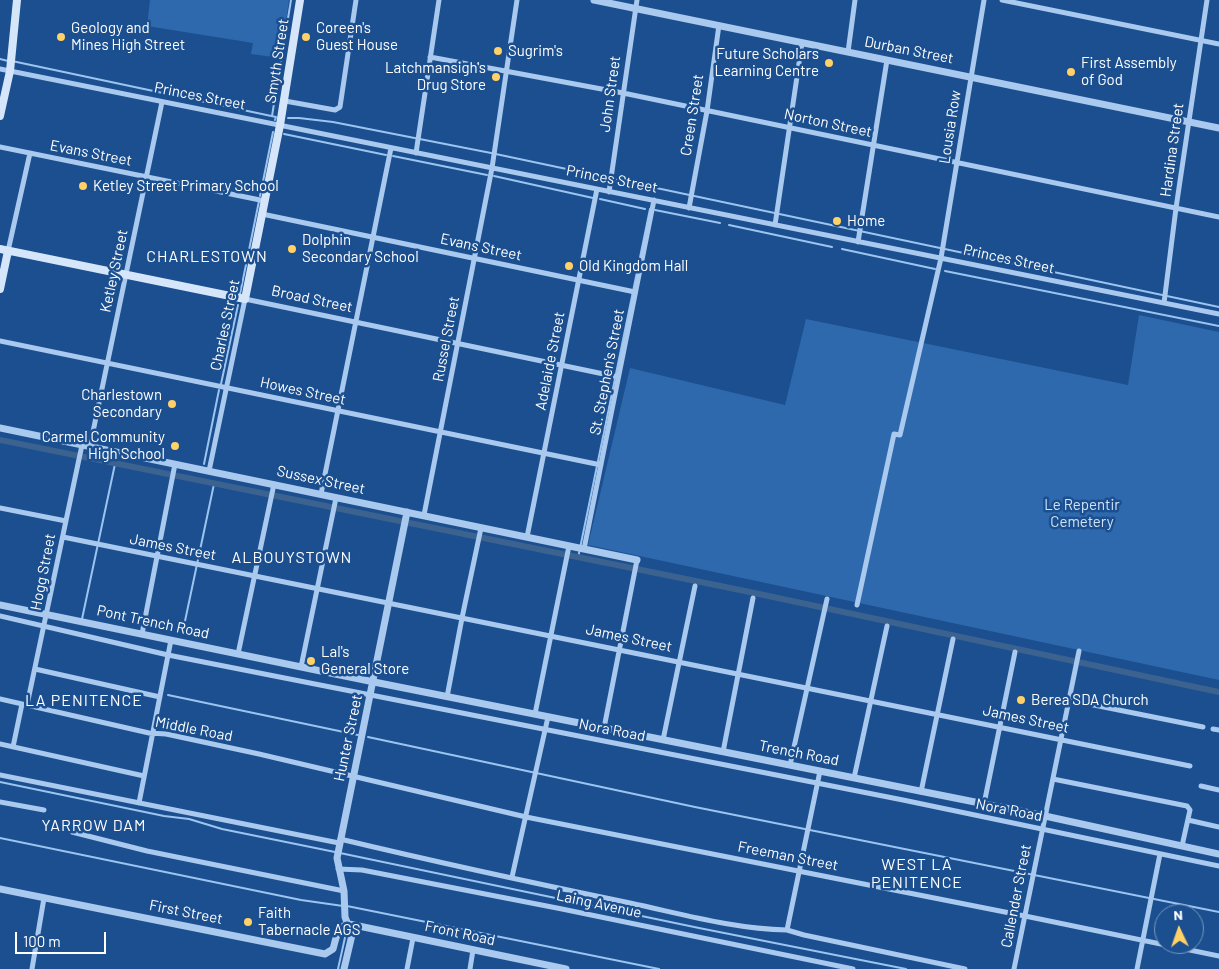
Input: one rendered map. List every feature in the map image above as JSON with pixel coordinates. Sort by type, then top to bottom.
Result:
[{"type":"main road","points":[[0,116],[10,71],[17,0]]},
{"type":"main road","name":"Smyth Street","points":[[280,125],[300,0]]},
{"type":"main road","name":"Charles Street","points":[[245,299],[280,125]]},
{"type":"main road","points":[[0,289],[4,250]]},
{"type":"main road","name":"Broad Street","points":[[4,250],[245,299]]},
{"type":"street","points":[[284,101],[337,109],[340,105],[356,0]]},
{"type":"street","points":[[416,153],[439,0]]},
{"type":"street","name":"Russel Street","points":[[424,515],[492,168],[518,0]]},
{"type":"street","name":"Durban Street","points":[[594,0],[1219,128]]},
{"type":"street","name":"John Street","points":[[609,192],[637,0]]},
{"type":"street","points":[[848,52],[855,0]]},
{"type":"street","name":"Lousia Row","points":[[857,605],[894,434],[900,435],[942,256],[984,0]]},
{"type":"street","points":[[1002,0],[1219,44]]},
{"type":"street","name":"Hardina Street","points":[[1164,303],[1207,0]]},
{"type":"street","name":"Creen Street","points":[[690,205],[707,111],[719,26]]},
{"type":"street","points":[[776,222],[802,43]]},
{"type":"street","name":"Norton Street","points":[[430,57],[623,93],[1219,217]]},
{"type":"street","points":[[858,239],[887,60]]},
{"type":"street","name":"Princes Street","points":[[0,69],[609,192],[690,205],[776,222],[1219,314]]},
{"type":"street","name":"Ketley Street","points":[[85,447],[108,363],[162,102]]},
{"type":"street","name":"Evans Street","points":[[0,147],[265,201]]},
{"type":"street","points":[[321,494],[391,148]]},
{"type":"street","points":[[4,250],[30,154]]},
{"type":"street","name":"Adelaide Street","points":[[528,537],[597,189]]},
{"type":"street","name":"St. Stephen's Street","points":[[584,549],[654,200]]},
{"type":"street","name":"Evans Street","points":[[262,214],[635,292]]},
{"type":"street","name":"Broad Street","points":[[245,299],[618,377]]},
{"type":"street","name":"Charles Street","points":[[209,471],[245,299]]},
{"type":"street","name":"Howes Street","points":[[0,341],[601,465]]},
{"type":"street","name":"Sussex Street","points":[[0,428],[174,467],[209,471],[273,487],[321,494],[336,500],[407,515],[424,515],[637,560]]},
{"type":"street","name":"Hogg Street","points":[[25,704],[47,615],[78,464],[85,447]]},
{"type":"street","points":[[142,634],[174,467]]},
{"type":"street","points":[[238,654],[273,487]]},
{"type":"street","points":[[301,667],[336,500]]},
{"type":"street","points":[[0,508],[66,521]]},
{"type":"street","name":"Hunter Street","points":[[344,969],[352,935],[345,914],[344,891],[337,858],[407,515]]},
{"type":"street","points":[[447,697],[481,528]]},
{"type":"street","name":"James Street","points":[[63,537],[1190,766]]},
{"type":"street","points":[[536,714],[570,546]]},
{"type":"street","points":[[604,728],[637,560]]},
{"type":"street","points":[[663,740],[695,586]]},
{"type":"street","points":[[723,752],[753,598]]},
{"type":"street","points":[[790,765],[827,599]]},
{"type":"street","name":"Pont Trench Road","points":[[0,605],[374,682]]},
{"type":"street","name":"Nora Road","points":[[0,616],[168,655],[545,729],[1219,866]]},
{"type":"street","points":[[854,778],[887,626]]},
{"type":"street","points":[[921,792],[953,639]]},
{"type":"street","points":[[139,803],[171,640]]},
{"type":"street","points":[[984,804],[1015,652]]},
{"type":"street","name":"Callender Street","points":[[1014,969],[1078,653]]},
{"type":"street","points":[[35,669],[160,697]]},
{"type":"street","name":"Trench Road","points":[[374,682],[1045,816],[1219,854]]},
{"type":"street","name":"Middle Road","points":[[0,699],[152,734],[166,734],[354,776]]},
{"type":"street","points":[[1069,700],[1203,727]]},
{"type":"street","points":[[12,747],[25,704]]},
{"type":"street","points":[[512,877],[548,717]]},
{"type":"street","points":[[0,744],[144,776]]},
{"type":"street","points":[[787,930],[820,771]]},
{"type":"street","points":[[0,775],[512,877],[733,924],[765,930],[787,930],[804,936],[965,969]]},
{"type":"street","name":"Freeman Street","points":[[354,776],[526,817],[1219,956]]},
{"type":"street","points":[[1053,779],[1184,805],[1190,809],[1182,846]]},
{"type":"street","points":[[1201,786],[1219,790]]},
{"type":"street","points":[[0,802],[44,810]]},
{"type":"street","points":[[1188,820],[1219,827]]},
{"type":"street","points":[[72,832],[147,851],[344,891]]},
{"type":"street","points":[[1136,969],[1160,854]]},
{"type":"street","name":"Laing Avenue","points":[[338,869],[362,870],[853,969]]},
{"type":"street","name":"First Street","points":[[0,889],[325,954],[333,950],[340,928],[349,924]]},
{"type":"street","points":[[32,969],[44,898]]},
{"type":"street","name":"Front Road","points":[[349,924],[473,950],[534,966],[566,969]]},
{"type":"street","points":[[407,969],[413,938]]},
{"type":"street","points":[[470,969],[473,950]]},
{"type":"green space","points":[[150,0],[289,0],[281,58],[251,54],[253,43],[147,26]]},
{"type":"green space","name":"Le Repentir Cemetery","points":[[1139,315],[1219,332],[1219,680],[588,545],[630,368],[785,405],[806,319],[1128,385]]},
{"type":"waterway","points":[[272,116],[291,0]]},
{"type":"waterway","points":[[0,59],[8,61]]},
{"type":"waterway","points":[[12,61],[276,117],[275,120]]},
{"type":"waterway","points":[[288,118],[333,122],[491,153],[1219,307]]},
{"type":"waterway","points":[[260,196],[273,132]]},
{"type":"waterway","points":[[284,134],[386,155]]},
{"type":"waterway","points":[[393,156],[487,175]]},
{"type":"waterway","points":[[494,176],[593,198]]},
{"type":"waterway","points":[[600,199],[645,209]]},
{"type":"waterway","points":[[240,294],[259,201]]},
{"type":"waterway","points":[[578,558],[650,209]]},
{"type":"waterway","points":[[655,210],[720,223]]},
{"type":"waterway","points":[[729,225],[832,247]]},
{"type":"waterway","points":[[842,249],[935,269]]},
{"type":"waterway","points":[[945,271],[1219,326]]},
{"type":"waterway","points":[[221,384],[238,305]]},
{"type":"waterway","points":[[204,464],[219,390]]},
{"type":"waterway","points":[[0,440],[745,591],[1219,692]]},
{"type":"waterway","points":[[82,619],[115,464]]},
{"type":"waterway","points":[[185,621],[214,484]]},
{"type":"waterway","points":[[168,695],[358,735]]},
{"type":"waterway","points":[[368,737],[695,807],[1219,912]]},
{"type":"waterway","points":[[0,782],[164,816],[189,819],[222,829],[335,852]]},
{"type":"waterway","points":[[0,838],[301,900],[343,906]]},
{"type":"waterway","points":[[340,853],[906,969]]},
{"type":"waterway","points":[[347,906],[659,969]]},
{"type":"waterway","points":[[338,969],[346,933]]},
{"type":"place","name":"Geology and Mines High Street","points":[[61,37]]},
{"type":"place","name":"Coreen's Guest House","points":[[306,37]]},
{"type":"place","name":"Sugrim's","points":[[498,51]]},
{"type":"place","name":"Future Scholars Learning Centre","points":[[829,63]]},
{"type":"place","name":"First Assembly of God","points":[[1071,72]]},
{"type":"place","name":"Latchmansigh's Drug Store","points":[[496,77]]},
{"type":"place","name":"Ketley Street Primary School","points":[[83,186]]},
{"type":"place","name":"Home","points":[[837,221]]},
{"type":"place","name":"Dolphin Secondary School","points":[[292,249]]},
{"type":"place","name":"Old Kingdom Hall","points":[[569,266]]},
{"type":"place","name":"Charlestown Secondary","points":[[172,404]]},
{"type":"place","name":"Carmel Community High School","points":[[175,446]]},
{"type":"place","name":"Lal's General Store","points":[[311,661]]},
{"type":"place","name":"Berea SDA Church","points":[[1021,700]]},
{"type":"place","name":"Faith Tabernacle AGS","points":[[248,922]]},
{"type":"district","name":"CHARLESTOWN","points":[[207,257]]},
{"type":"district","name":"ALBOUYSTOWN","points":[[292,558]]},
{"type":"district","name":"LA PENITENCE","points":[[84,701]]},
{"type":"district","name":"YARROW DAM","points":[[94,826]]},
{"type":"district","name":"WEST LA PENITENCE","points":[[917,874]]}]
